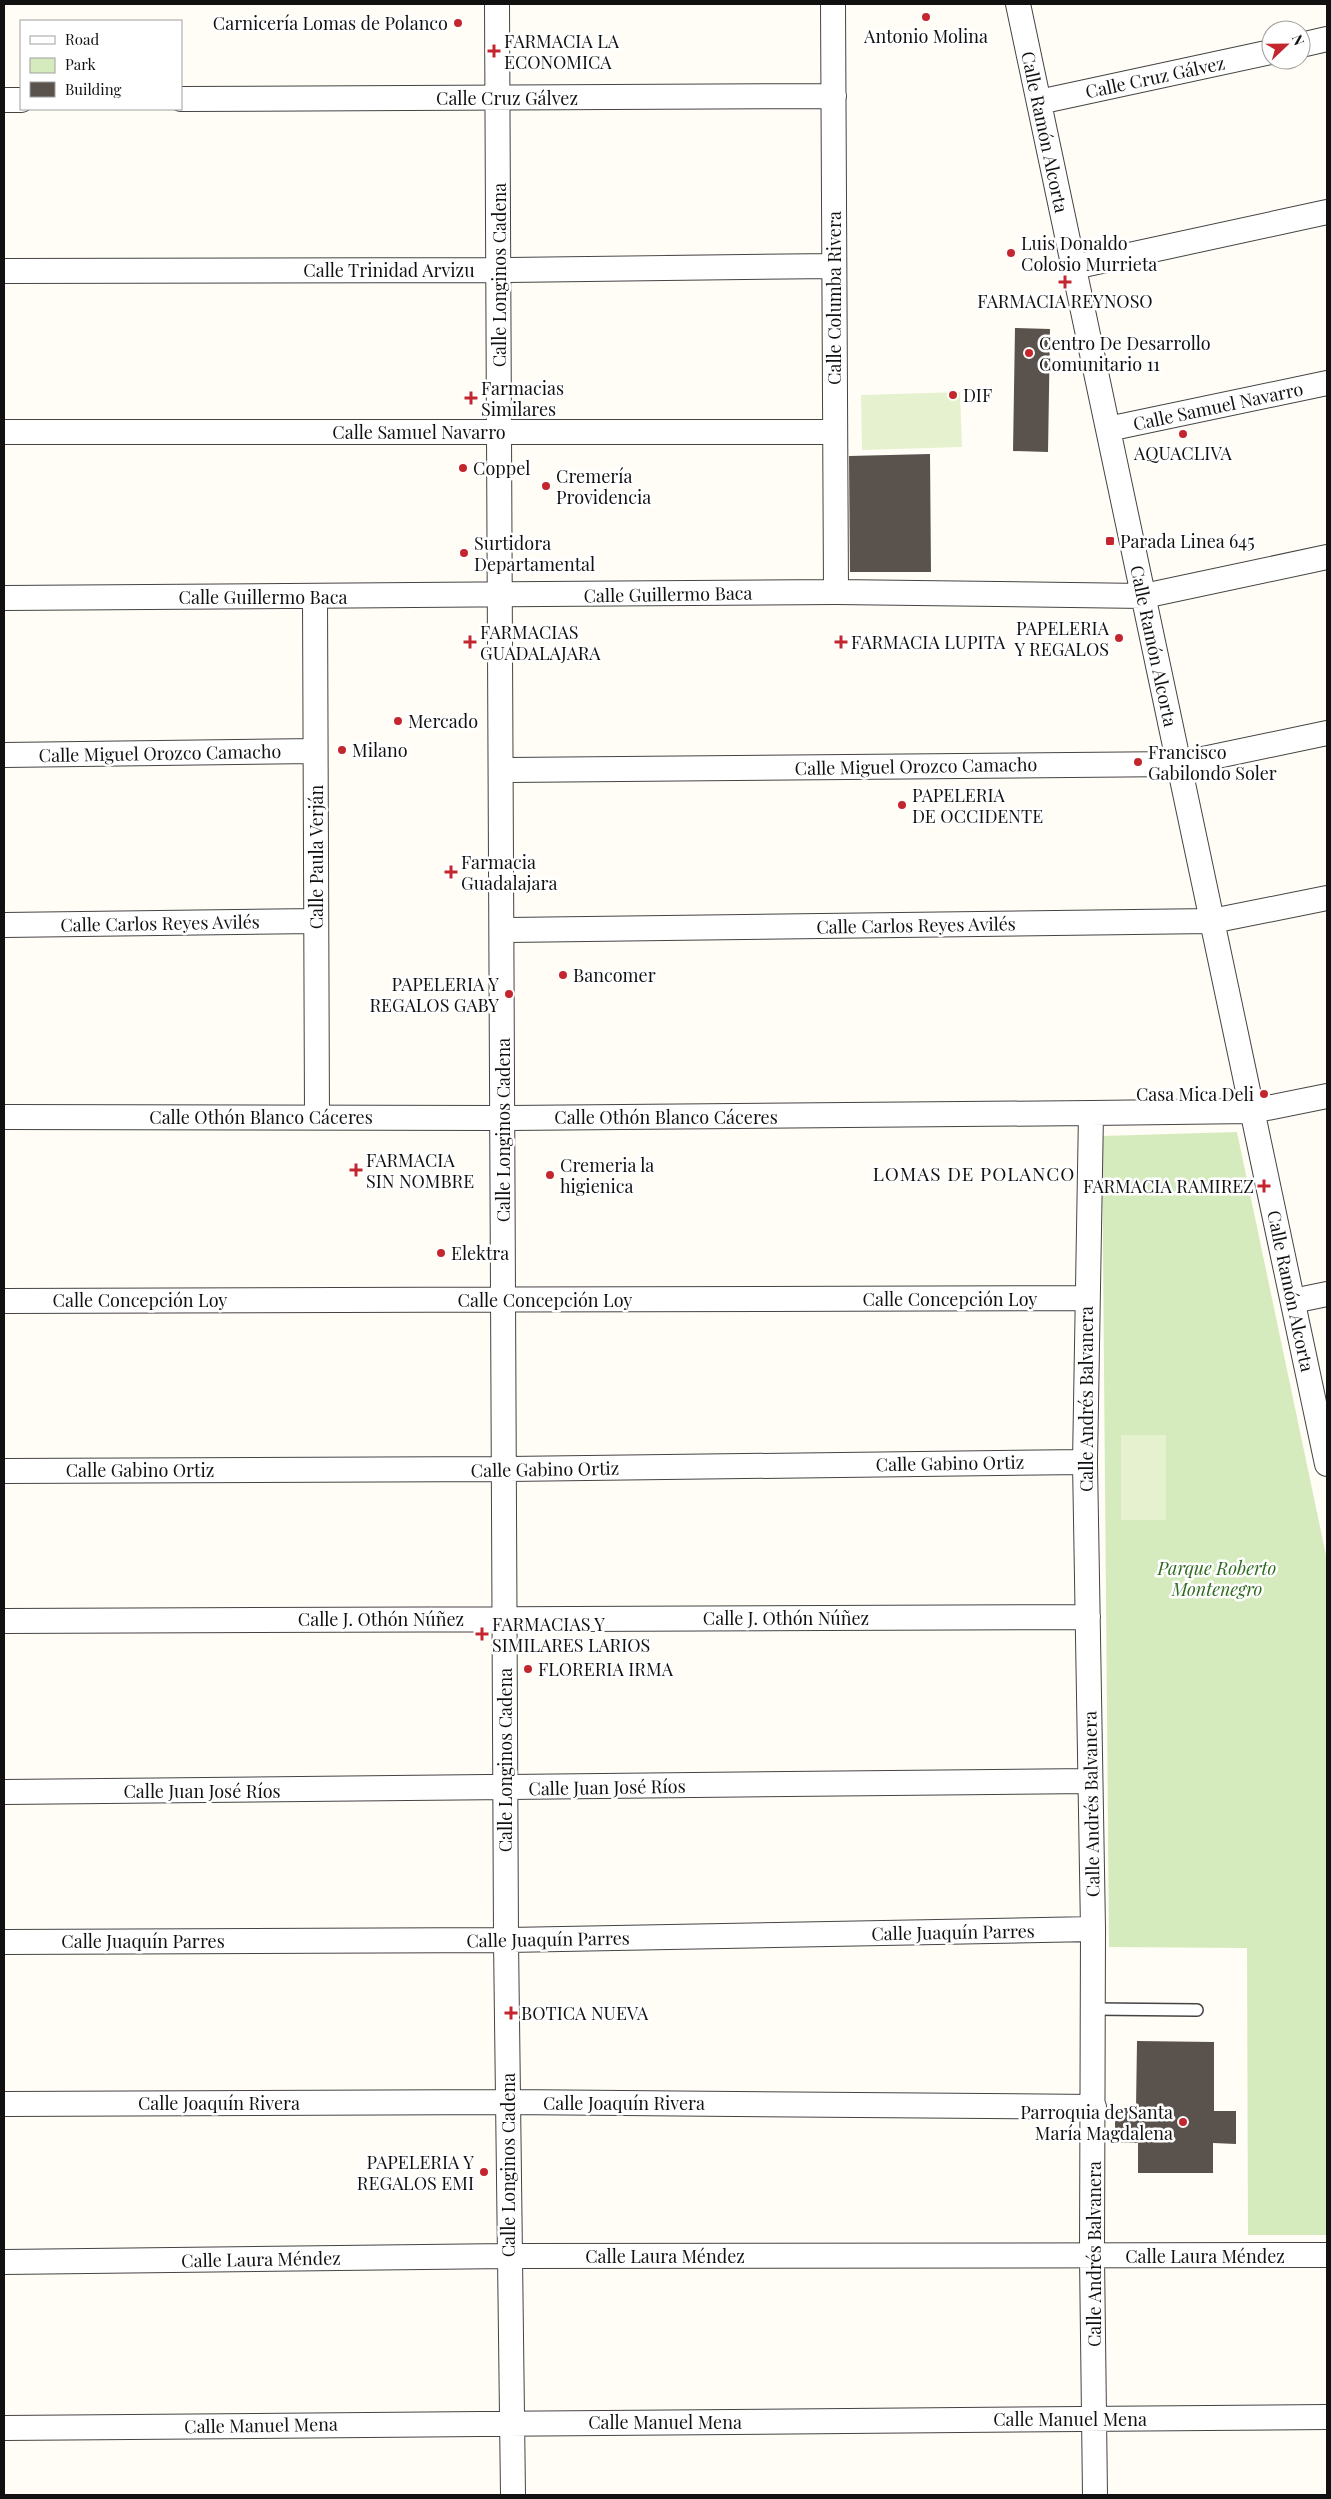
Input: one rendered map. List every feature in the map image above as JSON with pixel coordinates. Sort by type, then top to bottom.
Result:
[{"type":"street","name":"Calle Longinos Cadena","points":[[497,4],[502,770],[502,1300],[505,1789],[508,2256],[513,2423],[513,2495]]},
{"type":"street","name":"Calle Columba Rivera","points":[[833,4],[836,592]]},
{"type":"street","name":"Calle Ramón Alcorta","points":[[1018,4],[1327,1463]]},
{"type":"street","points":[[1311,43],[1327,39]]},
{"type":"street","name":"Calle Cruz Gálvez","points":[[1038,102],[1261,54]]},
{"type":"street","name":"Calle Cruz Gálvez","points":[[182,100],[834,96]]},
{"type":"street","points":[[4,100],[20,100]]},
{"type":"street","points":[[1074,267],[1327,212]]},
{"type":"street","name":"Calle Trinidad Arvizu","points":[[4,271],[499,270],[834,266]]},
{"type":"street","name":"Calle Samuel Navarro","points":[[1108,429],[1327,383]]},
{"type":"street","name":"Calle Samuel Navarro","points":[[4,432],[835,432]]},
{"type":"street","name":"Calle Guillermo Baca","points":[[4,598],[500,596],[836,592],[1144,596],[1327,557]]},
{"type":"street","name":"Calle Paula Verján","points":[[314,597],[317,1118]]},
{"type":"street","name":"Calle Miguel Orozco Camacho","points":[[502,770],[1179,764],[1327,733]]},
{"type":"street","name":"Calle Miguel Orozco Camacho","points":[[4,755],[315,751]]},
{"type":"street","name":"Calle Carlos Reyes Avilés","points":[[502,930],[1212,921],[1327,898]]},
{"type":"street","name":"Calle Carlos Reyes Avilés","points":[[4,925],[316,921]]},
{"type":"street","name":"Calle Othón Blanco Cáceres","points":[[4,1117],[503,1118],[1252,1111],[1327,1096]]},
{"type":"street","name":"Calle Andrés Balvanera","points":[[1091,1113],[1085,1462],[1093,1930],[1094,2107],[1092,2257],[1096,2495]]},
{"type":"street","points":[[1293,1301],[1327,1294]]},
{"type":"street","name":"Calle Concepción Loy","points":[[4,1301],[1087,1298]]},
{"type":"street","name":"Calle Gabino Ortiz","points":[[4,1470],[504,1469],[1085,1462]]},
{"type":"street","name":"Calle J. Othón Núñez","points":[[4,1621],[1088,1617]]},
{"type":"street","name":"Calle Juan José Ríos","points":[[4,1792],[505,1789],[1090,1782]]},
{"type":"street","name":"Calle Juaquín Parres","points":[[4,1942],[506,1940],[1093,1930]]},
{"type":"street","name":"Calle Joaquín Rivera","points":[[4,2104],[508,2102],[1094,2107]]},
{"type":"street","name":"Calle Laura Méndez","points":[[4,2262],[508,2256],[1092,2257],[1327,2255]]},
{"type":"street","name":"Calle Manuel Mena","points":[[4,2428],[1327,2417]]},
{"type":"lane","points":[[1093,2009],[1197,2010]]},
{"type":"green space","points":[[960,392],[962,447],[862,450],[861,395]]},
{"type":"green space","name":"Parque Roberto Montenegro","points":[[1237,1132],[1327,1560],[1327,2235],[1248,2235],[1247,1948],[1109,1947],[1102,1136]]},
{"type":"green space","points":[[1121,1435],[1166,1435],[1166,1520],[1121,1520]]},
{"type":"building","points":[[1015,328],[1050,329],[1048,452],[1013,451]]},
{"type":"building","points":[[930,454],[931,572],[850,572],[849,456]]},
{"type":"building","points":[[1137,2041],[1214,2042],[1214,2111],[1236,2111],[1236,2144],[1213,2143],[1213,2173],[1138,2173],[1138,2143],[1115,2142],[1115,2108],[1136,2108]]},
{"type":"place","name":"Antonio Molina","points":[[926,17]]},
{"type":"place","name":"Carnicería Lomas de Polanco","points":[[458,23]]},
{"type":"place","name":"FARMACIA LA ECONOMICA","points":[[494,51]]},
{"type":"place","name":"Luis Donaldo Colosio Murrieta","points":[[1011,253]]},
{"type":"place","name":"FARMACIA REYNOSO","points":[[1065,282]]},
{"type":"place","name":"Centro De Desarrollo Comunitario 11","points":[[1029,353]]},
{"type":"place","name":"DIF","points":[[953,395]]},
{"type":"place","name":"Farmacias Similares","points":[[471,398]]},
{"type":"place","name":"AQUACLIVA","points":[[1183,434]]},
{"type":"place","name":"Coppel","points":[[463,468]]},
{"type":"place","name":"Cremería Providencia","points":[[546,486]]},
{"type":"place","name":"Parada Linea 645","points":[[1110,541]]},
{"type":"place","name":"Surtidora Departamental","points":[[464,553]]},
{"type":"place","name":"PAPELERIA Y REGALOS","points":[[1119,638]]},
{"type":"place","name":"FARMACIAS GUADALAJARA","points":[[470,642]]},
{"type":"place","name":"FARMACIA LUPITA","points":[[841,642]]},
{"type":"place","name":"Mercado","points":[[398,721]]},
{"type":"place","name":"Milano","points":[[342,750]]},
{"type":"place","name":"Francisco Gabilondo Soler","points":[[1138,762]]},
{"type":"place","name":"PAPELERIA DE OCCIDENTE","points":[[902,805]]},
{"type":"place","name":"Farmacia Guadalajara","points":[[451,872]]},
{"type":"place","name":"Bancomer","points":[[563,975]]},
{"type":"place","name":"PAPELERIA Y REGALOS GABY","points":[[509,994]]},
{"type":"place","name":"Casa Mica Deli","points":[[1264,1094]]},
{"type":"place","name":"FARMACIA SIN NOMBRE","points":[[356,1170]]},
{"type":"place","name":"Cremeria la higienica","points":[[550,1175]]},
{"type":"place","name":"FARMACIA RAMIREZ","points":[[1264,1186]]},
{"type":"place","name":"Elektra","points":[[441,1253]]},
{"type":"place","name":"FARMACIAS Y SIMILARES LARIOS","points":[[482,1634]]},
{"type":"place","name":"FLORERIA IRMA","points":[[528,1669]]},
{"type":"place","name":"BOTICA NUEVA","points":[[511,2013]]},
{"type":"place","name":"Parroquia de Santa María Magdalena","points":[[1183,2122]]},
{"type":"place","name":"PAPELERIA Y REGALOS EMI","points":[[484,2172]]},
{"type":"district","name":"LOMAS DE POLANCO","points":[[974,1173]]}]
